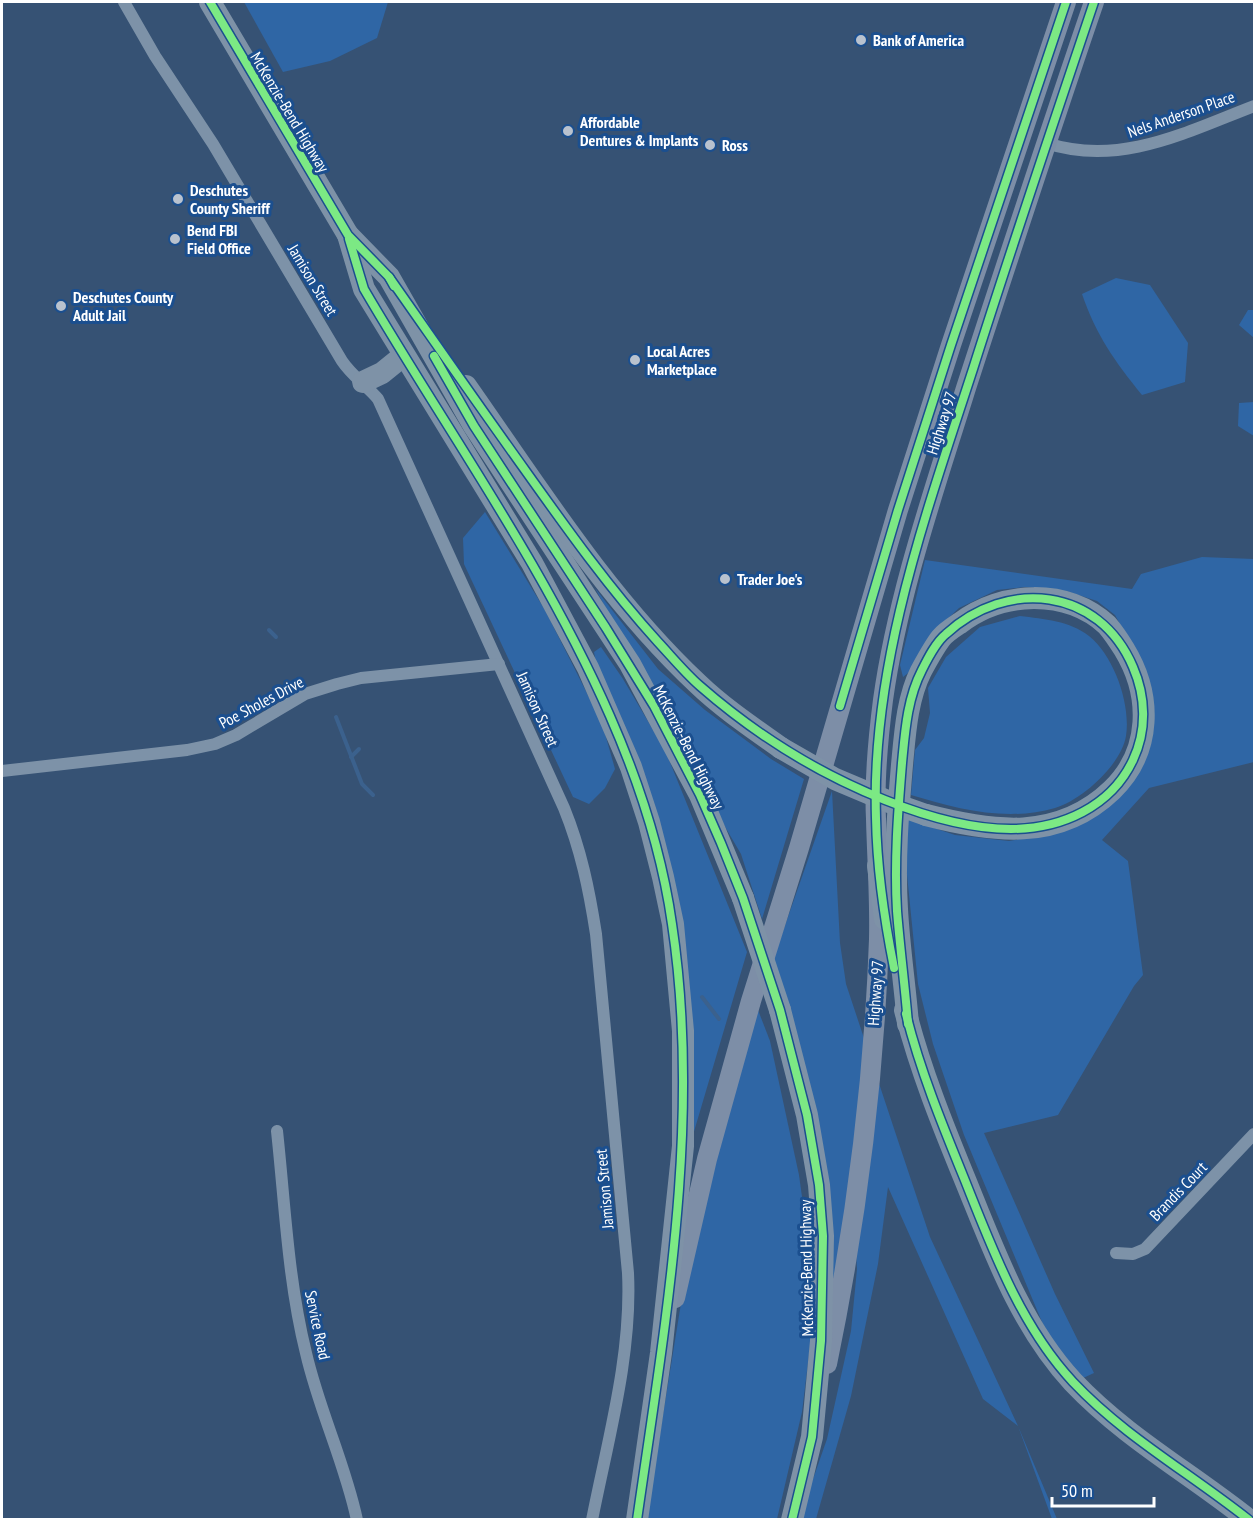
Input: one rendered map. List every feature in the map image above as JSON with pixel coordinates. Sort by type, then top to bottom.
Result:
[{"type":"highway","name":"McKenzie-Bend Highway","points":[[210,2],[348,235],[389,278],[474,426],[624,655],[654,706],[700,795],[743,898],[795,1062],[819,1185],[823,1236],[821,1341],[812,1437],[792,1520]]},
{"type":"highway","name":"McKenzie-Bend Highway","points":[[348,235],[364,289],[560,613],[611,718],[631,767],[655,844],[672,924],[683,1031],[684,1092],[680,1184],[661,1353],[637,1520]]},
{"type":"highway","points":[[389,278],[568,530],[628,609],[699,685],[781,748],[835,779],[882,799],[926,815],[967,825],[1025,829],[1053,824],[1077,816],[1096,805],[1131,765],[1143,729],[1144,710],[1140,684],[1130,660],[1107,625],[1080,608],[1065,602],[1022,598],[997,603],[975,612],[942,636],[920,672],[906,719],[897,824],[897,908],[908,1024]]},
{"type":"highway","points":[[363,382],[382,373],[403,356]]},
{"type":"highway","points":[[878,866],[888,936],[908,1024],[940,1118],[987,1235],[1027,1318],[1072,1381],[1110,1418],[1249,1520]]},
{"type":"main road","name":"Highway 97","points":[[661,1353],[707,1159],[751,1001],[799,848],[898,510],[1066,2]]},
{"type":"main road","name":"Highway 97","points":[[812,1437],[846,1270],[870,1081],[879,938],[876,817],[879,731],[899,615],[921,530],[1094,2]]},
{"type":"main road","points":[[978,351],[993,268],[1031,152],[1029,143],[1023,134]]},
{"type":"street","name":"Jamison Street","points":[[124,2],[155,56],[213,144],[342,362],[378,399],[564,808],[578,844],[588,882],[596,934],[629,1304],[624,1358],[592,1520]]},
{"type":"street","name":"Nels Anderson Place","points":[[1046,143],[1087,152],[1122,151],[1175,137],[1254,106]]},
{"type":"street","name":"Poe Sholes Drive","points":[[2,771],[187,750],[215,744],[236,735],[305,694],[337,684],[361,678],[499,664]]},
{"type":"street","name":"Service Road","points":[[278,1131],[296,1311],[313,1381],[352,1495],[357,1520]]},
{"type":"street","name":"Brandis Court","points":[[1116,1253],[1133,1254],[1145,1249],[1254,1134]]},
{"type":"shaded area","points":[[244,2],[388,2],[377,38],[330,61],[283,72]]},
{"type":"shaded area","points":[[1116,278],[1150,285],[1188,343],[1185,382],[1142,395],[1115,359],[1093,322],[1082,294]]},
{"type":"shaded area","points":[[1248,310],[1254,310],[1254,338],[1239,325]]},
{"type":"shaded area","points":[[1254,402],[1254,436],[1238,426],[1239,403]]},
{"type":"shaded area","points":[[485,512],[545,610],[602,723],[615,769],[605,788],[589,804],[573,797],[464,564],[463,538]]},
{"type":"shaded area","points":[[1202,557],[1254,559],[1254,762],[1149,788],[1102,840],[1128,861],[1143,975],[1134,986],[1058,1115],[984,1133],[1055,1294],[1094,1373],[1081,1379],[1047,1334],[964,1135],[933,1044],[918,984],[905,855],[907,819],[955,835],[1009,841],[1049,834],[1143,763],[1134,650],[1115,615],[1097,601],[1066,591],[1025,587],[997,590],[959,608],[934,632],[912,670],[903,677],[900,665],[925,560],[1132,589],[1141,574]]},
{"type":"shaded area","points":[[595,588],[658,669],[705,710],[771,759],[804,779],[762,919],[741,854],[694,774]]},
{"type":"shaded area","points":[[1020,616],[1074,627],[1089,636],[1106,656],[1119,682],[1126,710],[1126,736],[1117,758],[1099,780],[1077,797],[1066,804],[1037,812],[1000,814],[982,812],[911,795],[915,750],[924,738],[930,713],[928,688],[946,657],[980,627]]},
{"type":"shaded area","points":[[601,647],[665,750],[747,952],[693,1135],[683,961],[596,663],[594,652]]},
{"type":"shaded area","points":[[832,791],[840,943],[846,984],[930,1237],[1018,1426],[983,1399],[888,1187],[878,1264],[851,1396],[816,1519],[799,1519],[827,1439],[851,1331],[857,1269],[856,1254],[835,1338],[830,1262],[769,971]]},
{"type":"shaded area","points":[[758,1010],[770,1041],[799,1175],[806,1226],[811,1338],[802,1412],[777,1519],[646,1520],[682,1297],[708,1170]]},
{"type":"shaded area","points":[[1018,1426],[1057,1519],[1052,1519]]},
{"type":"waterway","points":[[269,630],[276,637]]},
{"type":"waterway","points":[[336,717],[362,784],[373,795]]},
{"type":"waterway","points":[[351,757],[359,749]]},
{"type":"waterway","points":[[702,997],[719,1019]]},
{"type":"cycle path","points":[[210,2],[348,235],[389,277],[394,286]]},
{"type":"cycle path","points":[[840,706],[898,510],[1066,2]]},
{"type":"cycle path","points":[[894,968],[882,893],[876,818],[877,760],[882,703],[892,646],[920,534],[937,479],[1094,2]]},
{"type":"cycle path","points":[[349,239],[364,289],[525,552],[584,660],[631,766],[656,844],[668,897],[680,998],[683,1073],[681,1147],[668,1297],[637,1520]]},
{"type":"cycle path","points":[[389,277],[573,536],[622,601],[658,642],[694,681],[721,704],[788,751],[835,778],[885,800],[900,806],[979,827],[1030,828],[1066,820],[1098,802],[1112,791],[1138,749],[1143,725],[1140,690],[1133,667],[1118,640],[1098,620],[1075,607],[1050,600],[1023,599],[996,604],[970,616],[942,637],[930,655],[917,681],[907,716],[899,800],[898,818],[896,874],[897,911],[908,1024]]},
{"type":"cycle path","points":[[434,356],[474,426],[606,628],[654,706],[700,795],[721,843],[743,898],[780,1010],[807,1115],[819,1185],[823,1236],[821,1341],[812,1437],[792,1520]]},
{"type":"cycle path","points":[[906,1014],[932,1097],[985,1231],[1009,1285],[1054,1360],[1073,1382],[1114,1420],[1249,1520]]},
{"type":"place","name":"Bank of America","points":[[861,40]]},
{"type":"place","name":"Affordable Dentures & Implants","points":[[568,131]]},
{"type":"place","name":"Ross","points":[[710,145]]},
{"type":"place","name":"Deschutes County Sheriff","points":[[178,199]]},
{"type":"place","name":"Bend FBI Field Office","points":[[175,239]]},
{"type":"place","name":"Deschutes County Adult Jail","points":[[61,306]]},
{"type":"place","name":"Local Acres Marketplace","points":[[635,360]]},
{"type":"place","name":"Trader Joe's","points":[[725,579]]}]
